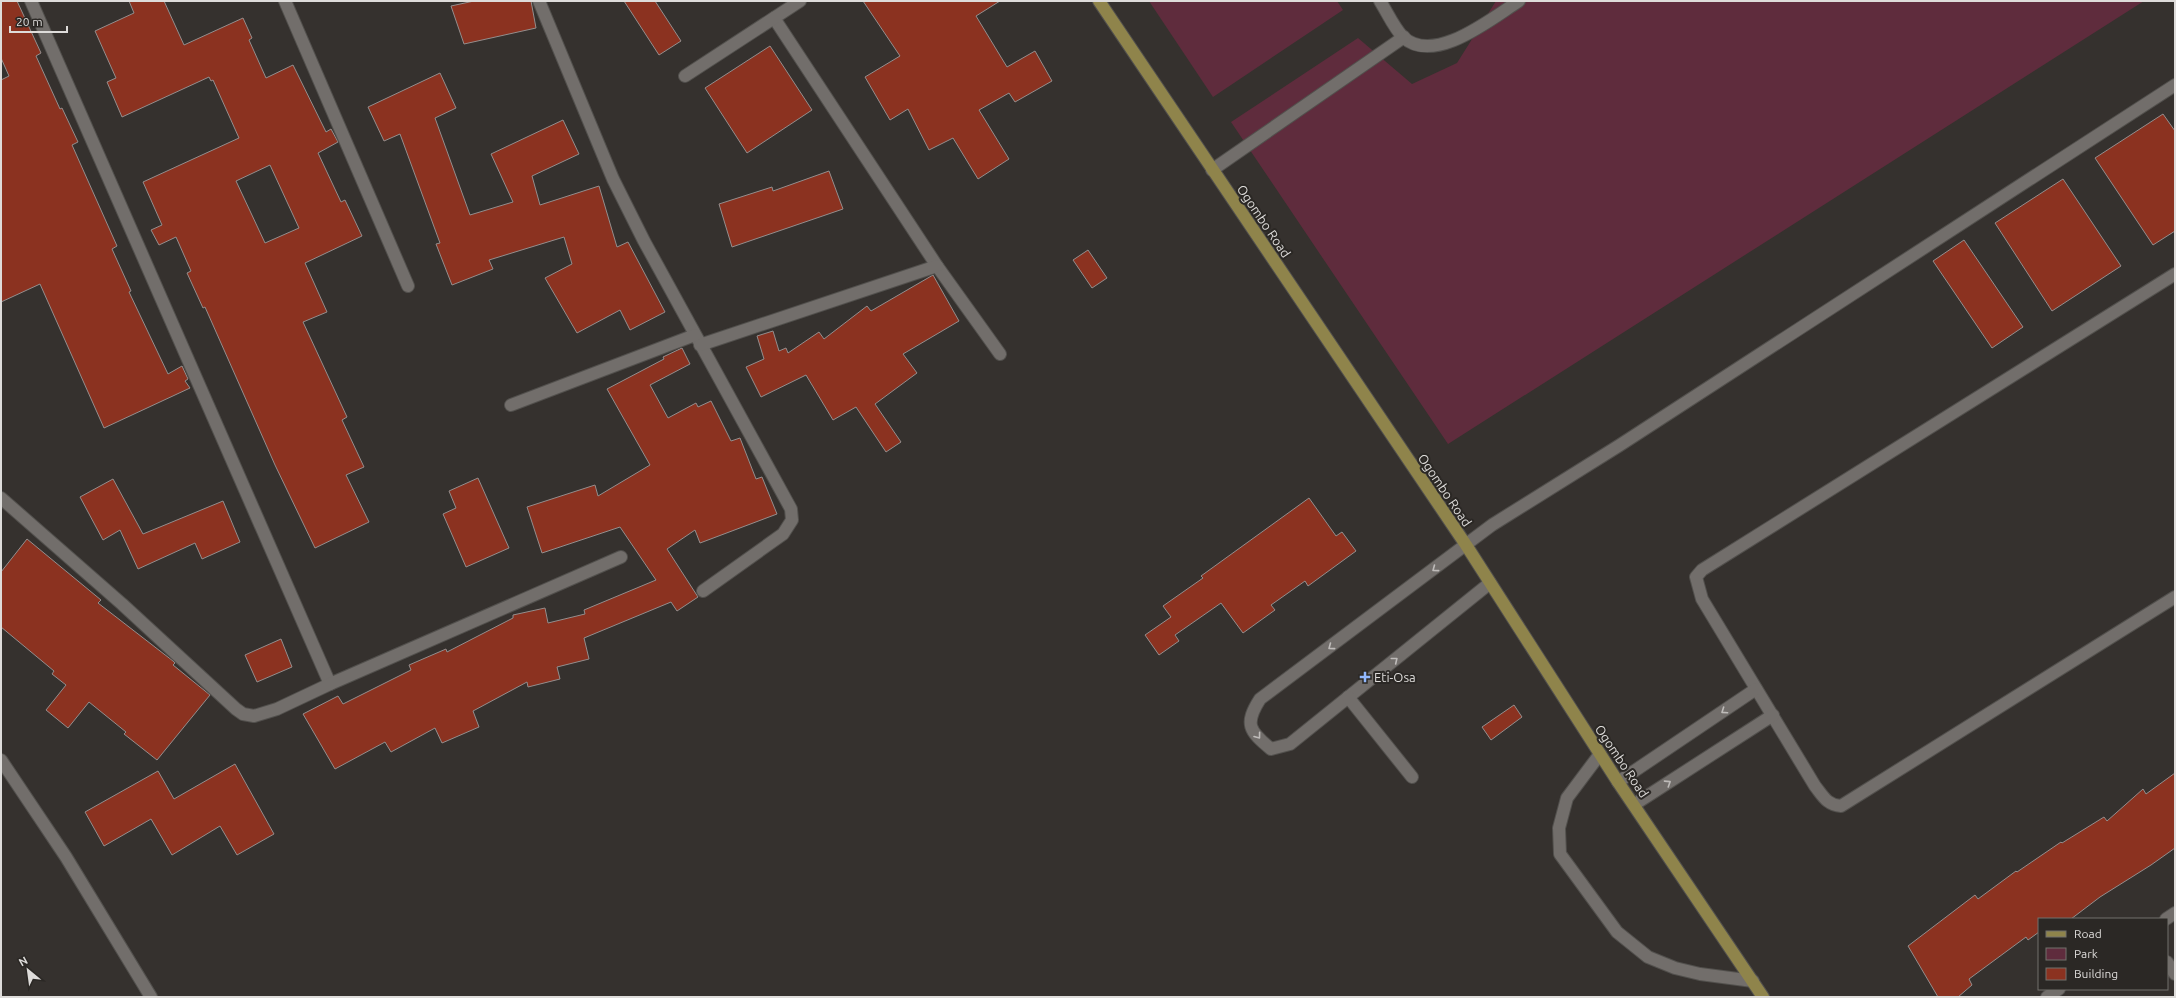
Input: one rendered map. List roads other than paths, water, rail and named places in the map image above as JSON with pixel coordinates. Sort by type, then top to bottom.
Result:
[{"type":"main road","name":"Ogombo Road","points":[[1099,1],[1466,545],[1618,782],[1635,804],[1763,997]]},
{"type":"street","points":[[31,1],[330,684]]},
{"type":"street","points":[[285,1],[408,286]]},
{"type":"street","points":[[539,1],[614,179],[698,340],[785,497],[792,515],[789,527],[783,534],[703,591]]},
{"type":"street","points":[[685,76],[800,1]]},
{"type":"street","points":[[1380,1],[1404,37],[1419,46],[1430,47],[1450,42],[1471,32],[1519,1]]},
{"type":"street","points":[[774,18],[937,266],[1000,354]]},
{"type":"street","points":[[1212,170],[1404,37]]},
{"type":"street","points":[[1490,583],[1290,744],[1271,749],[1260,739],[1250,724],[1250,714],[1260,699],[1492,525],[1626,441],[2175,85]]},
{"type":"street","points":[[511,405],[698,340],[937,266]]},
{"type":"street","points":[[2175,274],[1702,570],[1696,577],[1702,599],[1826,801],[1832,806],[1841,806],[2175,597]]},
{"type":"street","points":[[1,498],[122,604],[243,714],[254,716],[276,710],[330,684],[621,557]]},
{"type":"street","points":[[1618,782],[1756,689]]},
{"type":"street","points":[[1348,697],[1412,777]]},
{"type":"street","points":[[1635,804],[1773,715]]},
{"type":"street","points":[[1600,754],[1567,798],[1559,828],[1560,854],[1617,932],[1648,958],[1675,968],[1700,974],[1753,981]]},
{"type":"street","points":[[1,760],[66,857],[151,997]]},
{"type":"street","points":[[2168,964],[2175,974]]},
{"type":"street","points":[[2047,997],[2058,990]]},
{"type":"place","name":"Eti-Osa","points":[[1365,677]]}]
